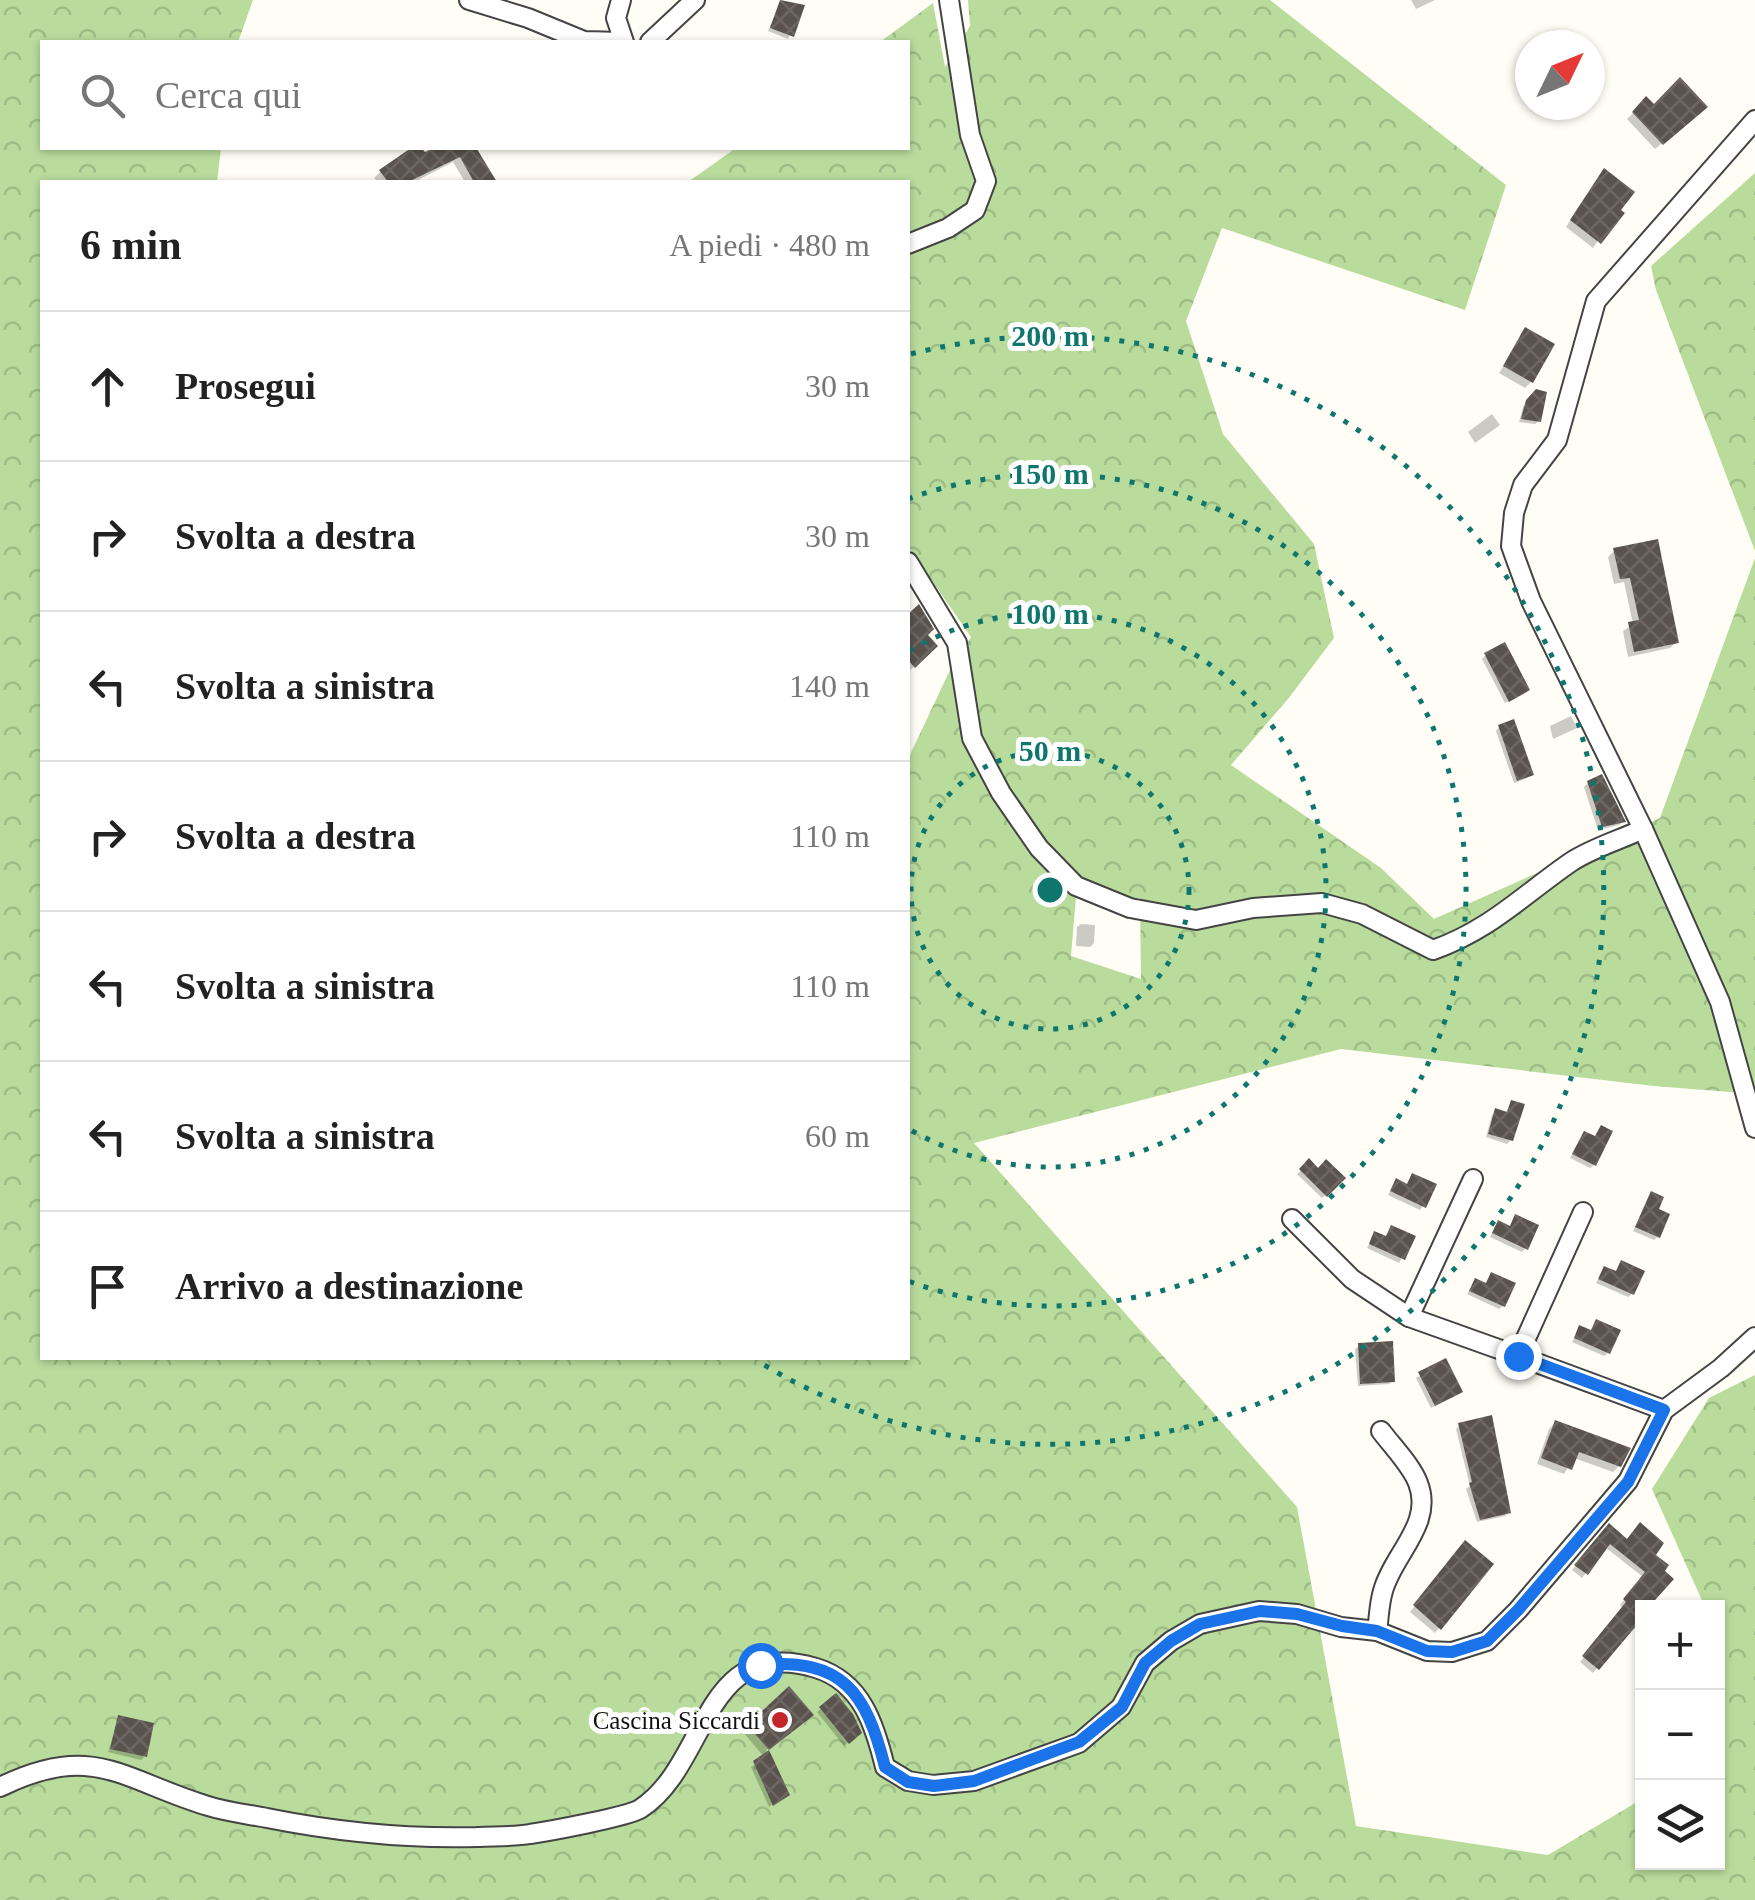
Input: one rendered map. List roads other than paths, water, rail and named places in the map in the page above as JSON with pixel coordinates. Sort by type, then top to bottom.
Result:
[{"type":"street","points":[[469,0],[528,18],[579,40]]},
{"type":"street","points":[[621,0],[616,18],[622,40]]},
{"type":"street","points":[[652,40],[695,0]]},
{"type":"street","points":[[910,243],[948,228],[975,210],[986,181],[970,135],[949,0]]},
{"type":"street","points":[[1755,120],[1596,301],[1557,440],[1522,486],[1510,546],[1531,602],[1643,829],[1720,1002],[1755,1128]]},
{"type":"street","points":[[910,565],[958,642],[972,738],[1000,793],[1039,848],[1076,886],[1130,908],[1196,920],[1253,908],[1322,903],[1362,914],[1432,950],[1460,941],[1505,914],[1574,860],[1643,829]]},
{"type":"street","points":[[1409,1317],[1473,1179]]},
{"type":"street","points":[[1518,1356],[1583,1212]]},
{"type":"street","points":[[1292,1219],[1352,1279],[1409,1317],[1664,1410]]},
{"type":"street","points":[[0,1787],[29,1772],[86,1764],[126,1772],[208,1806],[336,1832],[420,1839],[526,1835],[636,1811],[666,1788],[711,1705],[736,1676],[760,1665],[793,1662],[822,1670],[849,1686],[874,1723],[885,1767],[908,1782],[934,1786],[974,1781],[1079,1742],[1122,1707],[1145,1663],[1200,1624],[1260,1611],[1297,1614],[1377,1631],[1427,1651],[1452,1652],[1487,1641],[1628,1482],[1664,1410],[1755,1337]]},
{"type":"street","points":[[1377,1631],[1383,1591],[1396,1560],[1414,1534],[1423,1506],[1418,1482],[1382,1432]]},
{"type":"place","name":"Cascina Siccardi","points":[[780,1720]]}]
